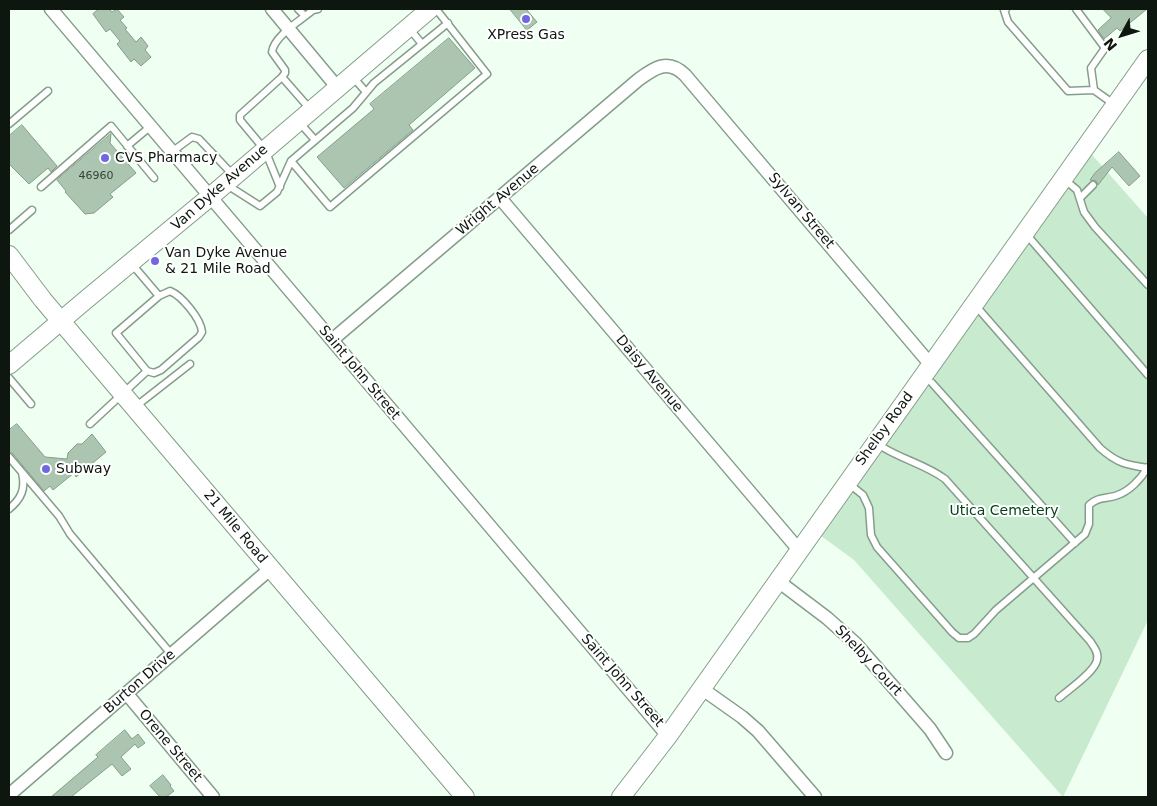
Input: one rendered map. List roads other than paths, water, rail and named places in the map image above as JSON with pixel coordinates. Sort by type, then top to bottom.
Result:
[{"type":"street","name":"Saint John Street","points":[[51,9],[668,736]]},
{"type":"street","points":[[272,9],[337,87]]},
{"type":"street","name":"Van Dyke Avenue","points":[[9,365],[230,180],[422,14]]},
{"type":"street","name":"Shelby Road","points":[[621,797],[668,736],[798,550],[1148,59]]},
{"type":"street","name":"Wright Avenue","points":[[332,340],[638,80],[666,65]]},
{"type":"street","name":"Sylvan Street","points":[[666,65],[678,68],[685,75],[931,365]]},
{"type":"street","name":"Daisy Avenue","points":[[500,198],[798,550]]},
{"type":"street","name":"21 Mile Road","points":[[9,255],[60,321],[465,797]]},
{"type":"street","name":"Burton Drive","points":[[9,795],[270,569]]},
{"type":"street","name":"Shelby Court","points":[[778,581],[827,618],[855,643],[930,729],[946,754]]},
{"type":"street","points":[[701,688],[742,717],[758,731],[815,797]]},
{"type":"street","name":"Orene Street","points":[[127,694],[213,797]]},
{"type":"lane","points":[[298,9],[305,16]]},
{"type":"lane","points":[[315,140],[283,75],[284,67],[271,50],[274,44],[289,29],[313,10],[318,9]]},
{"type":"lane","points":[[1006,9],[1004,10],[1008,22],[1068,91],[1094,90],[1116,105]]},
{"type":"lane","points":[[1076,9],[1104,48],[1091,68],[1094,90]]},
{"type":"lane","points":[[291,160],[330,206],[487,74],[448,23],[422,14],[422,44]]},
{"type":"lane","points":[[173,151],[192,137],[199,139],[230,180],[260,206],[277,192],[291,160],[353,108],[366,92],[389,70],[448,23]]},
{"type":"lane","points":[[280,187],[265,150],[240,120],[240,115],[283,75]]},
{"type":"lane","points":[[351,75],[366,92]]},
{"type":"lane","points":[[9,124],[48,91]]},
{"type":"lane","points":[[40,187],[111,126],[154,178]]},
{"type":"lane","points":[[127,146],[151,126]]},
{"type":"lane","points":[[1064,179],[1077,190],[1084,212],[1095,227],[1148,285]]},
{"type":"lane","points":[[1080,198],[1093,185]]},
{"type":"lane","points":[[9,230],[32,210]]},
{"type":"lane","points":[[1025,233],[1148,375]]},
{"type":"lane","points":[[131,263],[159,296]]},
{"type":"lane","points":[[170,291],[176,293],[199,319],[202,332],[199,338],[161,370],[154,373],[147,371],[116,333],[159,296],[170,291]]},
{"type":"lane","points":[[847,482],[863,495],[869,508],[871,535],[877,547],[952,632],[959,638],[968,638],[996,610],[1035,579],[1085,534],[1090,524],[1089,505],[1095,499],[1117,495],[1131,487],[1141,478],[1148,468],[1124,464],[1100,448],[974,304]]},
{"type":"lane","points":[[134,408],[190,364]]},
{"type":"lane","points":[[90,424],[147,371]]},
{"type":"lane","points":[[9,378],[31,404]]},
{"type":"lane","points":[[932,383],[1075,543]]},
{"type":"lane","points":[[884,448],[932,470],[945,479],[1090,641],[1097,651],[1098,660],[1093,668],[1059,698]]},
{"type":"lane","points":[[9,457],[59,516],[70,534],[172,655]]},
{"type":"lane","points":[[9,509],[22,496],[21,472]]},
{"type":"place","name":"XPress Gas","points":[[526,19]]},
{"type":"place","name":"CVS Pharmacy","points":[[105,158]]},
{"type":"place","name":"Van Dyke Avenue & 21 Mile Road","points":[[155,261]]},
{"type":"place","name":"Subway","points":[[46,469]]},
{"type":"park label","name":"Utica Cemetery","points":[[1004,511]]}]
